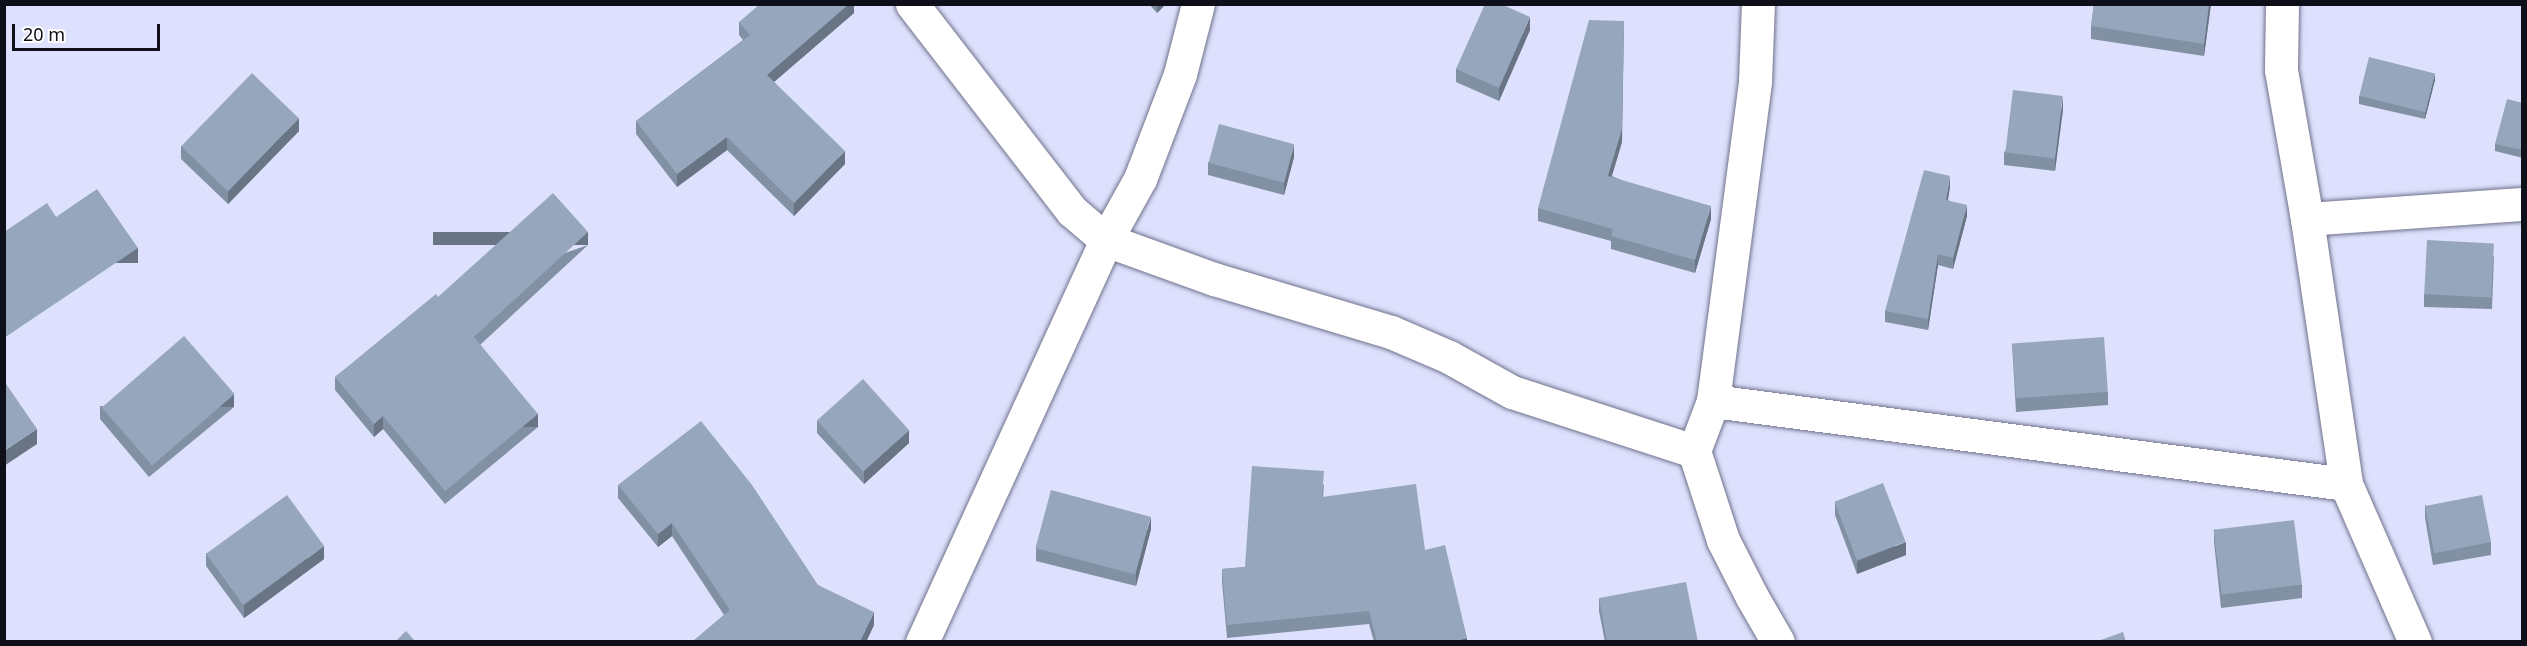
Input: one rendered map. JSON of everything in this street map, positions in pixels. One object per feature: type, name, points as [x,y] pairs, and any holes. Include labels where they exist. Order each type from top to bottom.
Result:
[{"type":"street","points":[[912,4],[1072,211],[1106,240],[1214,279],[1391,332],[1449,357],[1512,392],[1694,451]]},
{"type":"street","points":[[922,642],[1106,240],[1140,178],[1180,74],[1198,4]]},
{"type":"street","points":[[1758,4],[1755,81],[1713,401],[1694,451],[1723,540],[1778,642]]},
{"type":"street","points":[[2282,4],[2281,70],[2307,219],[2346,484],[2415,642]]},
{"type":"street","points":[[2307,219],[2523,204]]},
{"type":"street","points":[[1713,401],[2346,484]]},
{"type":"building","points":[[760,4],[849,4],[767,75],[845,151],[794,203],[727,137],[677,174],[636,121],[750,35],[739,22]]},
{"type":"building","points":[[1485,4],[1501,4],[1530,17],[1499,88],[1456,69]]},
{"type":"building","points":[[2094,4],[2209,4],[2204,44],[2091,26]]},
{"type":"building","points":[[1589,20],[1624,21],[1622,129],[1608,176],[1711,206],[1695,260],[1611,236],[1613,229],[1538,208]]},
{"type":"building","points":[[2369,57],[2435,73],[2425,112],[2359,96]]},
{"type":"building","points":[[252,73],[299,118],[228,192],[181,146]]},
{"type":"building","points":[[2013,90],[2063,96],[2055,159],[2005,153]]},
{"type":"building","points":[[2507,99],[2523,103],[2523,150],[2495,144]]},
{"type":"building","points":[[1219,124],[1294,144],[1284,183],[1209,163]]},
{"type":"building","points":[[1924,170],[1950,176],[1946,200],[1967,205],[1953,258],[1938,254],[1928,319],[1885,311]]},
{"type":"building","points":[[97,189],[138,248],[4,338],[4,232],[47,203],[56,217]]},
{"type":"building","points":[[553,193],[588,232],[474,337],[538,414],[445,491],[383,416],[374,424],[335,377],[436,294],[438,297]]},
{"type":"building","points":[[2427,240],[2494,244],[2491,297],[2424,294]]},
{"type":"building","points":[[184,336],[235,394],[152,466],[102,408]]},
{"type":"building","points":[[2104,337],[2108,392],[2016,398],[2012,343]]},
{"type":"building","points":[[863,379],[909,430],[863,472],[817,420]]},
{"type":"building","points":[[4,381],[37,429],[4,451]]},
{"type":"building","points":[[701,421],[752,485],[818,585],[874,612],[860,642],[692,642],[730,610],[672,523],[658,534],[618,485]]},
{"type":"building","points":[[1252,466],[1324,471],[1322,497],[1416,484],[1425,550],[1445,545],[1467,638],[1453,642],[1377,642],[1369,611],[1227,625],[1222,569],[1245,567]]},
{"type":"building","points":[[1883,483],[1906,542],[1857,560],[1834,502]]},
{"type":"building","points":[[1051,490],[1150,517],[1135,575],[1035,548]]},
{"type":"building","points":[[287,495],[324,546],[243,605],[206,554]]},
{"type":"building","points":[[2482,495],[2491,542],[2434,553],[2425,506]]},
{"type":"building","points":[[2294,520],[2302,585],[2222,594],[2214,530]]},
{"type":"building","points":[[1686,582],[1698,642],[1607,642],[1599,598]]},
{"type":"building","points":[[406,631],[416,642],[395,642]]},
{"type":"building","points":[[2123,632],[2126,642],[2095,642]]}]
